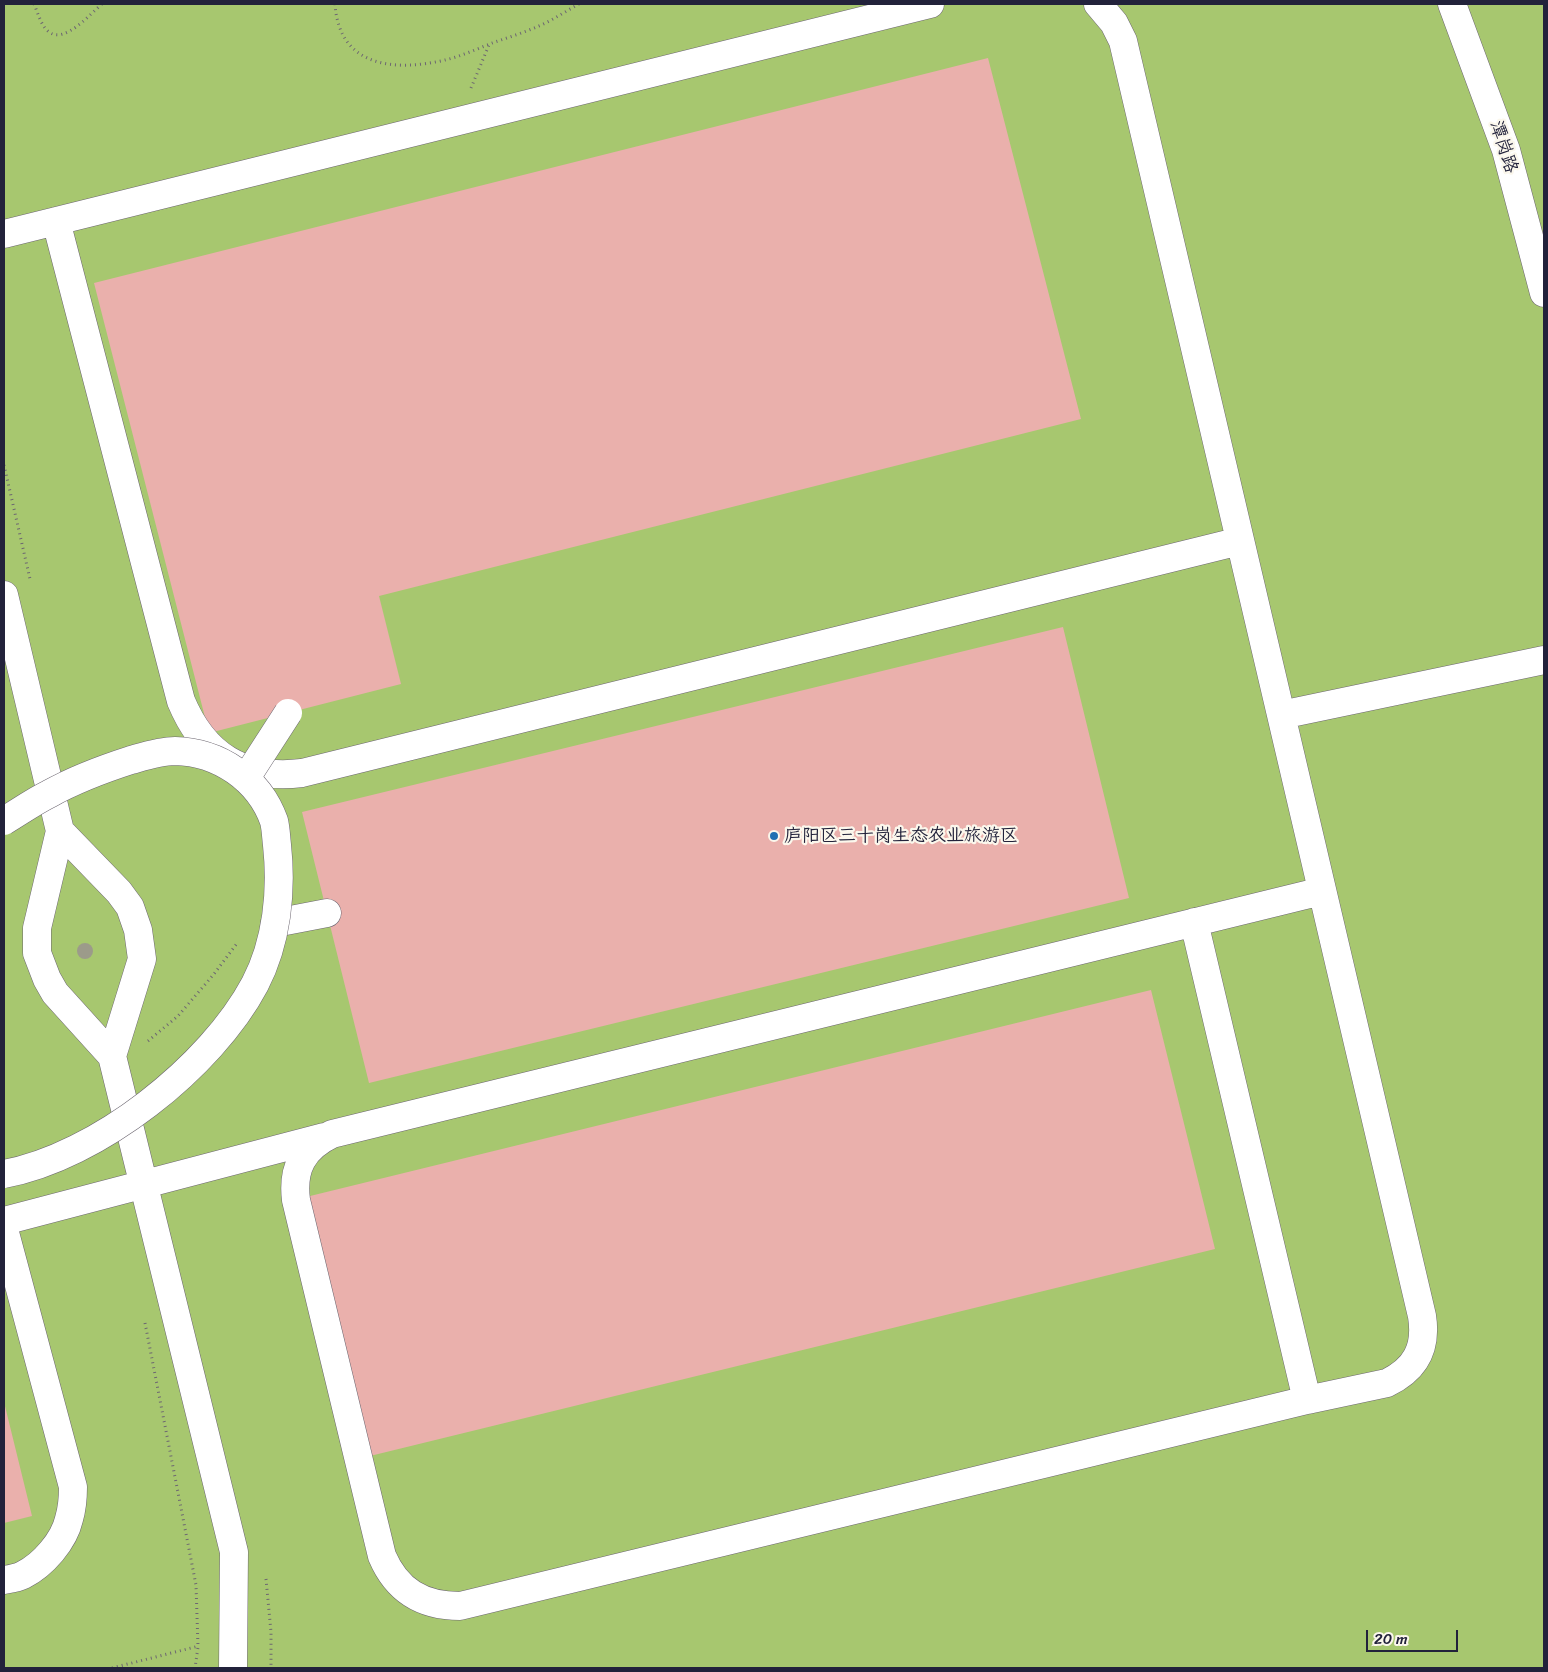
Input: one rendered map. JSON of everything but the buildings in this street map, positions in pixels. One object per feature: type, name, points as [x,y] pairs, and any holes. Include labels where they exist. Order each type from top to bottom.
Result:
[{"type":"street","points":[[4,234],[930,4]]},
{"type":"street","points":[[332,1134],[313,1145],[300,1164],[295,1187],[296,1200],[382,1556],[388,1570],[397,1582],[409,1592],[424,1601],[442,1606],[460,1606],[1307,1400],[1387,1383],[1399,1377],[1417,1357],[1422,1345],[1424,1330],[1123,41],[1114,23],[1098,4]]},
{"type":"street","name":"潭岗路","points":[[1452,4],[1506,150],[1544,293]]},
{"type":"street","points":[[56,221],[181,700],[189,721],[217,753],[236,765],[252,770],[286,775],[302,772],[1240,541]]},
{"type":"street","points":[[4,594],[60,831],[37,928],[37,953],[47,980],[55,993],[112,1056],[234,1552],[233,1668]]},
{"type":"street","points":[[1281,714],[1544,660]]},
{"type":"street","points":[[246,778],[288,713]]},
{"type":"street","points":[[4,821],[50,793],[100,771],[161,752],[192,753],[214,758],[246,778],[263,799],[274,823],[279,876],[275,923],[268,950],[256,982],[238,1013],[214,1042],[189,1069],[156,1098],[83,1146],[54,1160],[21,1171],[4,1174]]},
{"type":"street","points":[[60,831],[119,892],[130,907],[138,930],[142,959],[112,1056]]},
{"type":"street","points":[[4,1221],[332,1134],[1322,891]]},
{"type":"street","points":[[275,923],[327,913]]},
{"type":"street","points":[[1194,922],[1307,1400]]},
{"type":"street","points":[[4,1229],[73,1488],[69,1519],[64,1534],[52,1550],[38,1565],[22,1576],[4,1580]]},
{"type":"path","points":[[34,4],[48,32],[58,35],[66,34],[74,29],[102,4]]},
{"type":"path","points":[[335,4],[336,20],[348,45],[365,57],[384,64],[411,64],[445,60],[540,26],[579,4]]},
{"type":"path","points":[[457,122],[489,45]]},
{"type":"path","points":[[144,1044],[178,1016],[214,974],[243,935]]},
{"type":"path","points":[[112,1668],[234,1638]]},
{"type":"green space","name":"庐阳区三十岗生态农业旅游区","points":[[4,4],[1544,4],[1544,1668],[4,1668]]},
{"type":"place","name":"庐阳区三十岗生态农业旅游区","points":[[774,836]]}]
